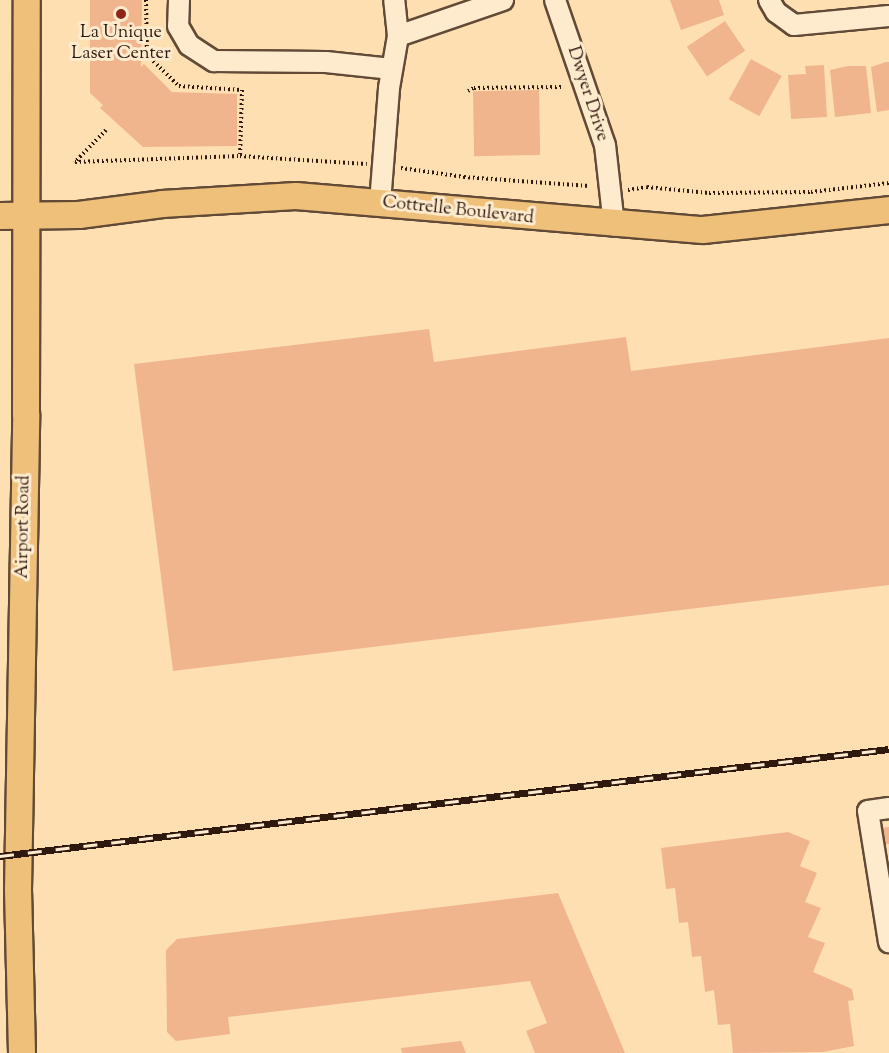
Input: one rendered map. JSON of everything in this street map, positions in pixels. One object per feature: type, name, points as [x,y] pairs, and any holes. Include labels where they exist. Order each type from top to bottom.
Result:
[{"type":"main road","name":"Airport Road","points":[[22,1053],[18,890],[29,6]]},
{"type":"main road","name":"Cottrelle Boulevard","points":[[0,216],[27,216],[296,196],[614,225],[703,230],[889,210]]},
{"type":"street","points":[[179,0],[178,26],[189,45],[214,61],[327,62],[392,69]]},
{"type":"street","points":[[380,203],[381,165],[398,36],[394,0]]},
{"type":"street","points":[[398,36],[504,0]]},
{"type":"street","name":"Dwyer Drive","points":[[555,0],[605,145],[614,225]]},
{"type":"street","points":[[769,0],[784,20],[794,25],[889,16]]},
{"type":"street","points":[[889,808],[868,811],[889,942]]},
{"type":"path","points":[[146,0],[147,55],[179,86],[243,90],[240,156]]},
{"type":"path","points":[[468,91],[474,88],[562,87]]},
{"type":"path","points":[[106,130],[75,162],[240,156],[381,165],[464,177],[584,185]]},
{"type":"path","points":[[633,190],[647,187],[709,192],[811,192],[889,183]]},
{"type":"building","points":[[90,0],[142,0],[141,67],[144,64],[172,92],[237,94],[237,146],[143,147],[100,108],[103,105],[90,93]]},
{"type":"building","points":[[670,0],[719,0],[724,15],[681,30]]},
{"type":"building","points":[[725,21],[745,51],[707,77],[687,47]]},
{"type":"building","points":[[751,59],[782,76],[759,116],[729,99]]},
{"type":"building","points":[[889,62],[889,110],[877,112],[871,67]]},
{"type":"building","points":[[824,65],[827,117],[791,119],[788,75],[806,74],[805,66]]},
{"type":"building","points":[[848,66],[866,66],[871,113],[835,117],[830,70]]},
{"type":"building","points":[[539,90],[540,155],[474,156],[473,91]]},
{"type":"building","points":[[429,329],[434,362],[626,337],[631,371],[889,338],[889,585],[173,671],[134,364]]},
{"type":"building","points":[[889,827],[889,844],[880,845],[878,828]]},
{"type":"building","points":[[788,832],[810,841],[800,866],[817,873],[805,902],[821,908],[808,937],[825,943],[813,972],[852,989],[854,1000],[848,1001],[854,1046],[823,1052],[733,1053],[730,1024],[718,1025],[714,990],[705,992],[701,956],[692,957],[688,922],[679,923],[675,888],[666,889],[661,848]]},
{"type":"building","points":[[558,893],[625,1053],[535,1053],[526,1031],[547,1023],[530,981],[228,1017],[230,1034],[176,1041],[167,1032],[166,950],[177,939]]},
{"type":"building","points":[[461,1041],[466,1053],[402,1053],[401,1048]]},
{"type":"railway","points":[[0,856],[889,749]]},
{"type":"place","name":"La Unique Laser Center","points":[[121,14]]}]
